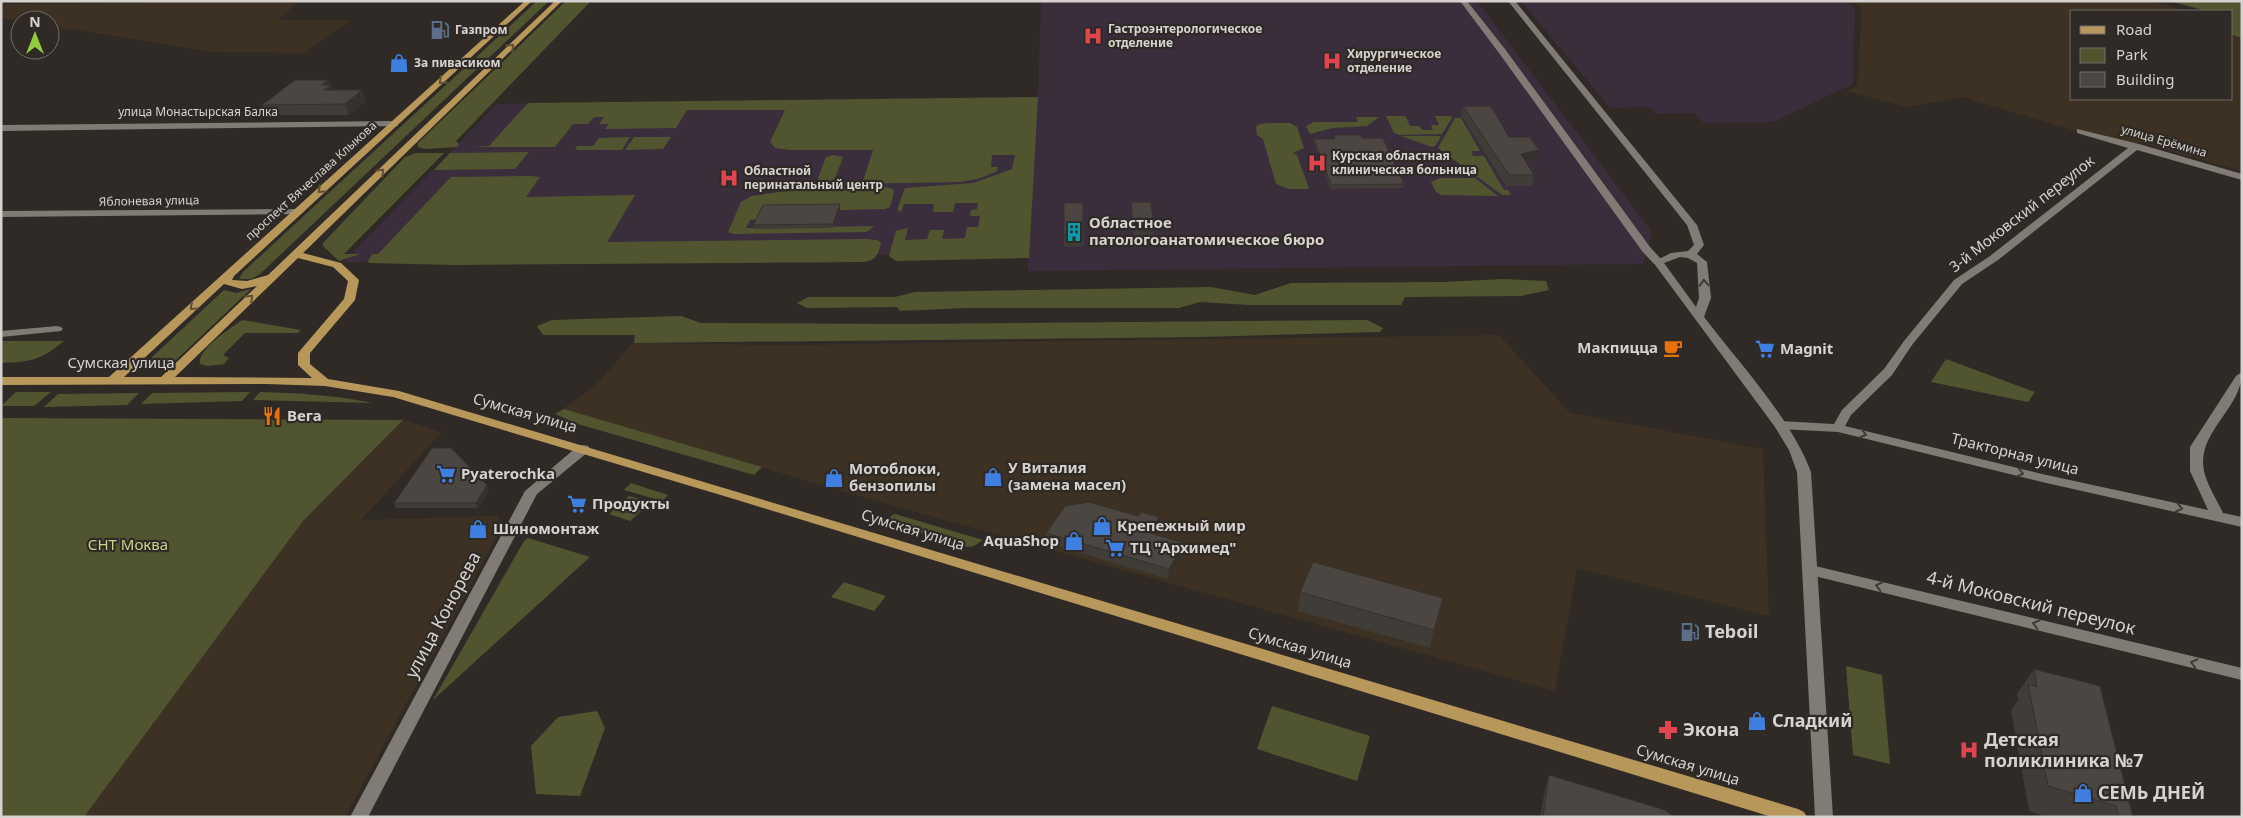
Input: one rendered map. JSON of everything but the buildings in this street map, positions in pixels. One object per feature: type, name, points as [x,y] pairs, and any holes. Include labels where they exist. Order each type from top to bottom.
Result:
[{"type":"main road","name":"проспект Вячеслава Клыкова","points":[[112,381],[530,1]]},
{"type":"main road","points":[[164,381],[559,1]]},
{"type":"main road","points":[[295,254],[337,265],[354,280],[349,300],[304,353],[304,365],[325,382]]},
{"type":"main road","points":[[229,274],[226,281],[237,285],[256,282],[276,272]]},
{"type":"main road","name":"Сумская улица","points":[[1,381],[325,382],[395,394],[583,449],[1798,817]]},
{"type":"street","points":[[1463,1],[1499,47],[1646,249],[1658,262],[1780,425],[1796,450],[1804,472],[1824,817]]},
{"type":"street","points":[[1511,1],[1684,213],[1699,245],[1690,255]]},
{"type":"street","name":"улица Монастырская Балка","points":[[1,128],[395,124]]},
{"type":"street","name":"улица Ерёмина","points":[[2080,131],[2242,177]]},
{"type":"street","name":"3-й Моковский переулок","points":[[1838,428],[1846,413],[1888,372],[1908,343],[1958,282],[1994,258],[2136,146]]},
{"type":"street","name":"Яблоневая улица","points":[[1,214],[298,212]]},
{"type":"street","points":[[1658,262],[1674,254],[1690,255],[1699,260],[1703,265],[1705,298],[1698,317]]},
{"type":"street","points":[[1,334],[57,329]]},
{"type":"street","points":[[2218,516],[2197,471],[2197,447],[2242,376]]},
{"type":"street","name":"Тракторная улица","points":[[1780,425],[1838,428],[2042,478],[2242,522]]},
{"type":"street","name":"улица Конорева","points":[[359,817],[532,491],[583,449]]},
{"type":"street","name":"4-й Моковский переулок","points":[[1811,570],[2242,674]]},
{"type":"shaded area","points":[[147,1],[299,1],[278,20],[351,20],[304,53],[214,52],[60,28],[60,10],[10,10],[10,19],[1,18],[1,4],[140,3]]},
{"type":"shaded area","name":"Курская областная клиническая больница","points":[[1041,1],[1477,1],[1652,232],[1643,264],[1028,271],[1028,253],[344,262],[497,104],[1038,97]]},
{"type":"shaded area","points":[[1521,1],[1845,1],[1855,9],[1853,84],[1773,122],[1704,123],[1694,113],[1657,114],[1649,107],[1610,108]]},
{"type":"shaded area","points":[[1852,1],[2152,1],[2183,10],[2070,10],[2070,100],[2233,100],[2233,35],[2242,38],[2242,171],[2139,142],[2129,147],[1962,97],[1906,107],[1847,91],[1857,86],[1862,8]]},
{"type":"shaded area","points":[[1499,335],[1570,413],[1763,449],[1769,616],[1577,568],[1555,691],[852,494],[563,409],[595,386],[633,343],[791,345]]},
{"type":"shaded area","points":[[403,420],[442,432],[361,520],[498,516],[502,527],[345,817],[84,817],[303,521]]},
{"type":"green space","points":[[537,1],[549,1],[260,274],[251,279],[239,279],[243,272]]},
{"type":"green space","points":[[566,1],[591,1],[456,141],[459,144],[457,147],[425,149],[418,147],[418,143]]},
{"type":"green space","points":[[2170,1],[2242,1],[2242,38],[2233,35],[2233,10],[2202,10]]},
{"type":"green space","points":[[1038,97],[1029,258],[896,261],[889,256],[896,231],[908,228],[905,240],[927,239],[930,230],[944,230],[942,239],[965,238],[967,227],[978,227],[980,216],[970,216],[971,210],[977,209],[978,203],[955,203],[953,212],[933,212],[934,204],[904,204],[901,212],[897,210],[905,188],[973,183],[1012,169],[1015,155],[992,155],[991,167],[998,167],[997,171],[981,178],[961,182],[846,184],[845,181],[863,181],[873,150],[790,150],[775,148],[770,142],[785,110],[687,110],[676,128],[605,129],[609,124],[599,124],[604,117],[594,117],[588,124],[573,124],[555,147],[471,147],[489,146],[528,103]]},
{"type":"green space","points":[[1386,116],[1405,116],[1410,126],[1420,126],[1422,130],[1433,130],[1431,125],[1439,125],[1435,116],[1451,116],[1452,118],[1442,134],[1399,135],[1394,133]]},
{"type":"green space","points":[[1356,117],[1379,117],[1367,126],[1333,128],[1310,134],[1306,126],[1314,122],[1358,122]]},
{"type":"green space","points":[[1455,118],[1461,118],[1480,151],[1471,151],[1473,156],[1484,156],[1504,190],[1508,190],[1511,195],[1502,195],[1438,148]]},
{"type":"green space","points":[[1290,123],[1297,127],[1304,148],[1293,153],[1297,155],[1309,189],[1289,189],[1276,184],[1263,139],[1257,135],[1257,125]]},
{"type":"green space","points":[[1401,136],[1441,137],[1435,146],[1432,147]]},
{"type":"green space","points":[[630,137],[622,150],[578,150],[575,148],[577,146],[593,146],[599,138]]},
{"type":"green space","points":[[634,137],[671,137],[663,149],[625,150]]},
{"type":"green space","points":[[529,152],[515,169],[434,170],[450,153]]},
{"type":"green space","points":[[416,153],[444,153],[344,254],[360,254],[339,261],[323,246],[323,243],[405,157]]},
{"type":"green space","points":[[833,155],[843,157],[834,181],[825,184],[817,181],[826,157]]},
{"type":"green space","points":[[451,177],[540,177],[526,197],[635,195],[607,242],[866,239],[877,240],[881,243],[876,256],[864,262],[455,265],[369,263],[368,261],[372,254],[378,254]]},
{"type":"green space","points":[[1440,178],[1475,178],[1498,196],[1442,195],[1436,192],[1431,182]]},
{"type":"green space","points":[[886,187],[893,189],[894,192],[890,207],[885,209],[840,210],[840,208],[750,220],[746,228],[874,226],[867,232],[734,234],[728,232],[741,202],[752,196],[808,188]]},
{"type":"green space","points":[[1503,279],[1546,281],[1549,290],[1521,296],[1405,297],[1401,305],[1249,305],[1200,302],[1179,308],[965,308],[900,311],[897,307],[807,308],[797,303],[808,297],[895,297],[915,292],[1211,287],[1255,295],[1291,283],[1445,282]]},
{"type":"green space","points":[[251,289],[175,361],[156,368],[146,367],[150,359],[224,290],[236,293]]},
{"type":"green space","points":[[681,316],[701,323],[905,324],[1367,320],[1383,328],[1380,332],[1200,337],[634,343],[635,335],[543,335],[537,326],[552,320]]},
{"type":"green space","points":[[242,320],[301,330],[298,333],[245,333],[223,355],[229,358],[224,364],[207,366],[200,364],[200,358],[209,346],[223,333]]},
{"type":"green space","points":[[1,341],[64,341],[35,359],[1,363]]},
{"type":"green space","points":[[1946,359],[2035,392],[2028,402],[1931,382]]},
{"type":"green space","points":[[16,392],[51,392],[34,406],[1,406]]},
{"type":"green space","points":[[250,392],[242,401],[141,404],[152,393]]},
{"type":"green space","points":[[260,392],[316,395],[372,403],[253,400]]},
{"type":"green space","points":[[139,393],[127,405],[44,407],[58,394]]},
{"type":"green space","points":[[564,409],[762,467],[754,475],[578,424],[555,414]]},
{"type":"green space","name":"СНТ Моква","points":[[1,418],[403,420],[303,521],[84,817],[1,817]]},
{"type":"green space","points":[[631,483],[668,495],[662,501],[624,490]]},
{"type":"green space","points":[[629,496],[651,502],[630,521],[609,514]]},
{"type":"green space","points":[[895,514],[983,540],[974,546],[967,547],[894,525],[889,521],[891,516]]},
{"type":"green space","points":[[528,538],[590,557],[433,700],[524,541]]},
{"type":"green space","points":[[844,582],[886,596],[874,611],[831,597]]},
{"type":"green space","points":[[1846,666],[1882,675],[1890,764],[1853,755]]},
{"type":"green space","points":[[1272,706],[1370,736],[1357,781],[1257,749]]},
{"type":"green space","points":[[597,711],[605,728],[580,796],[536,794],[531,746],[558,717]]},
{"type":"place","name":"Газпром","points":[[440,30]]},
{"type":"place","name":"Гастроэнтерологическое отделение","points":[[1093,36]]},
{"type":"place","name":"Хирургическое отделение","points":[[1332,61]]},
{"type":"place","name":"За пивасиком","points":[[399,63]]},
{"type":"place","name":"Курская областная клиническая больница","points":[[1317,163]]},
{"type":"place","name":"Областной перинатальный центр","points":[[729,178]]},
{"type":"place","name":"Областное патологоанатомическое бюро","points":[[1074,232]]},
{"type":"place","name":"Макпицца","points":[[1673,348]]},
{"type":"place","name":"Magnit","points":[[1765,349]]},
{"type":"place","name":"Вега","points":[[272,416]]},
{"type":"place","name":"Pyaterochka","points":[[446,474]]},
{"type":"place","name":"У Виталия (замена масел)","points":[[993,477]]},
{"type":"place","name":"Мотоблоки, бензопилы","points":[[834,478]]},
{"type":"place","name":"Продукты","points":[[577,504]]},
{"type":"place","name":"Крепежный мир","points":[[1102,526]]},
{"type":"place","name":"Шиномонтаж","points":[[478,529]]},
{"type":"place","name":"AquaShop","points":[[1074,541]]},
{"type":"place","name":"ТЦ \"Архимед\"","points":[[1115,548]]},
{"type":"place","name":"Teboil","points":[[1690,632]]},
{"type":"place","name":"Сладкий","points":[[1757,721]]},
{"type":"place","name":"Экона","points":[[1668,730]]},
{"type":"place","name":"Детская поликлиника №7","points":[[1969,750]]},
{"type":"place","name":"СЕМЬ ДНЕЙ","points":[[2083,793]]}]
